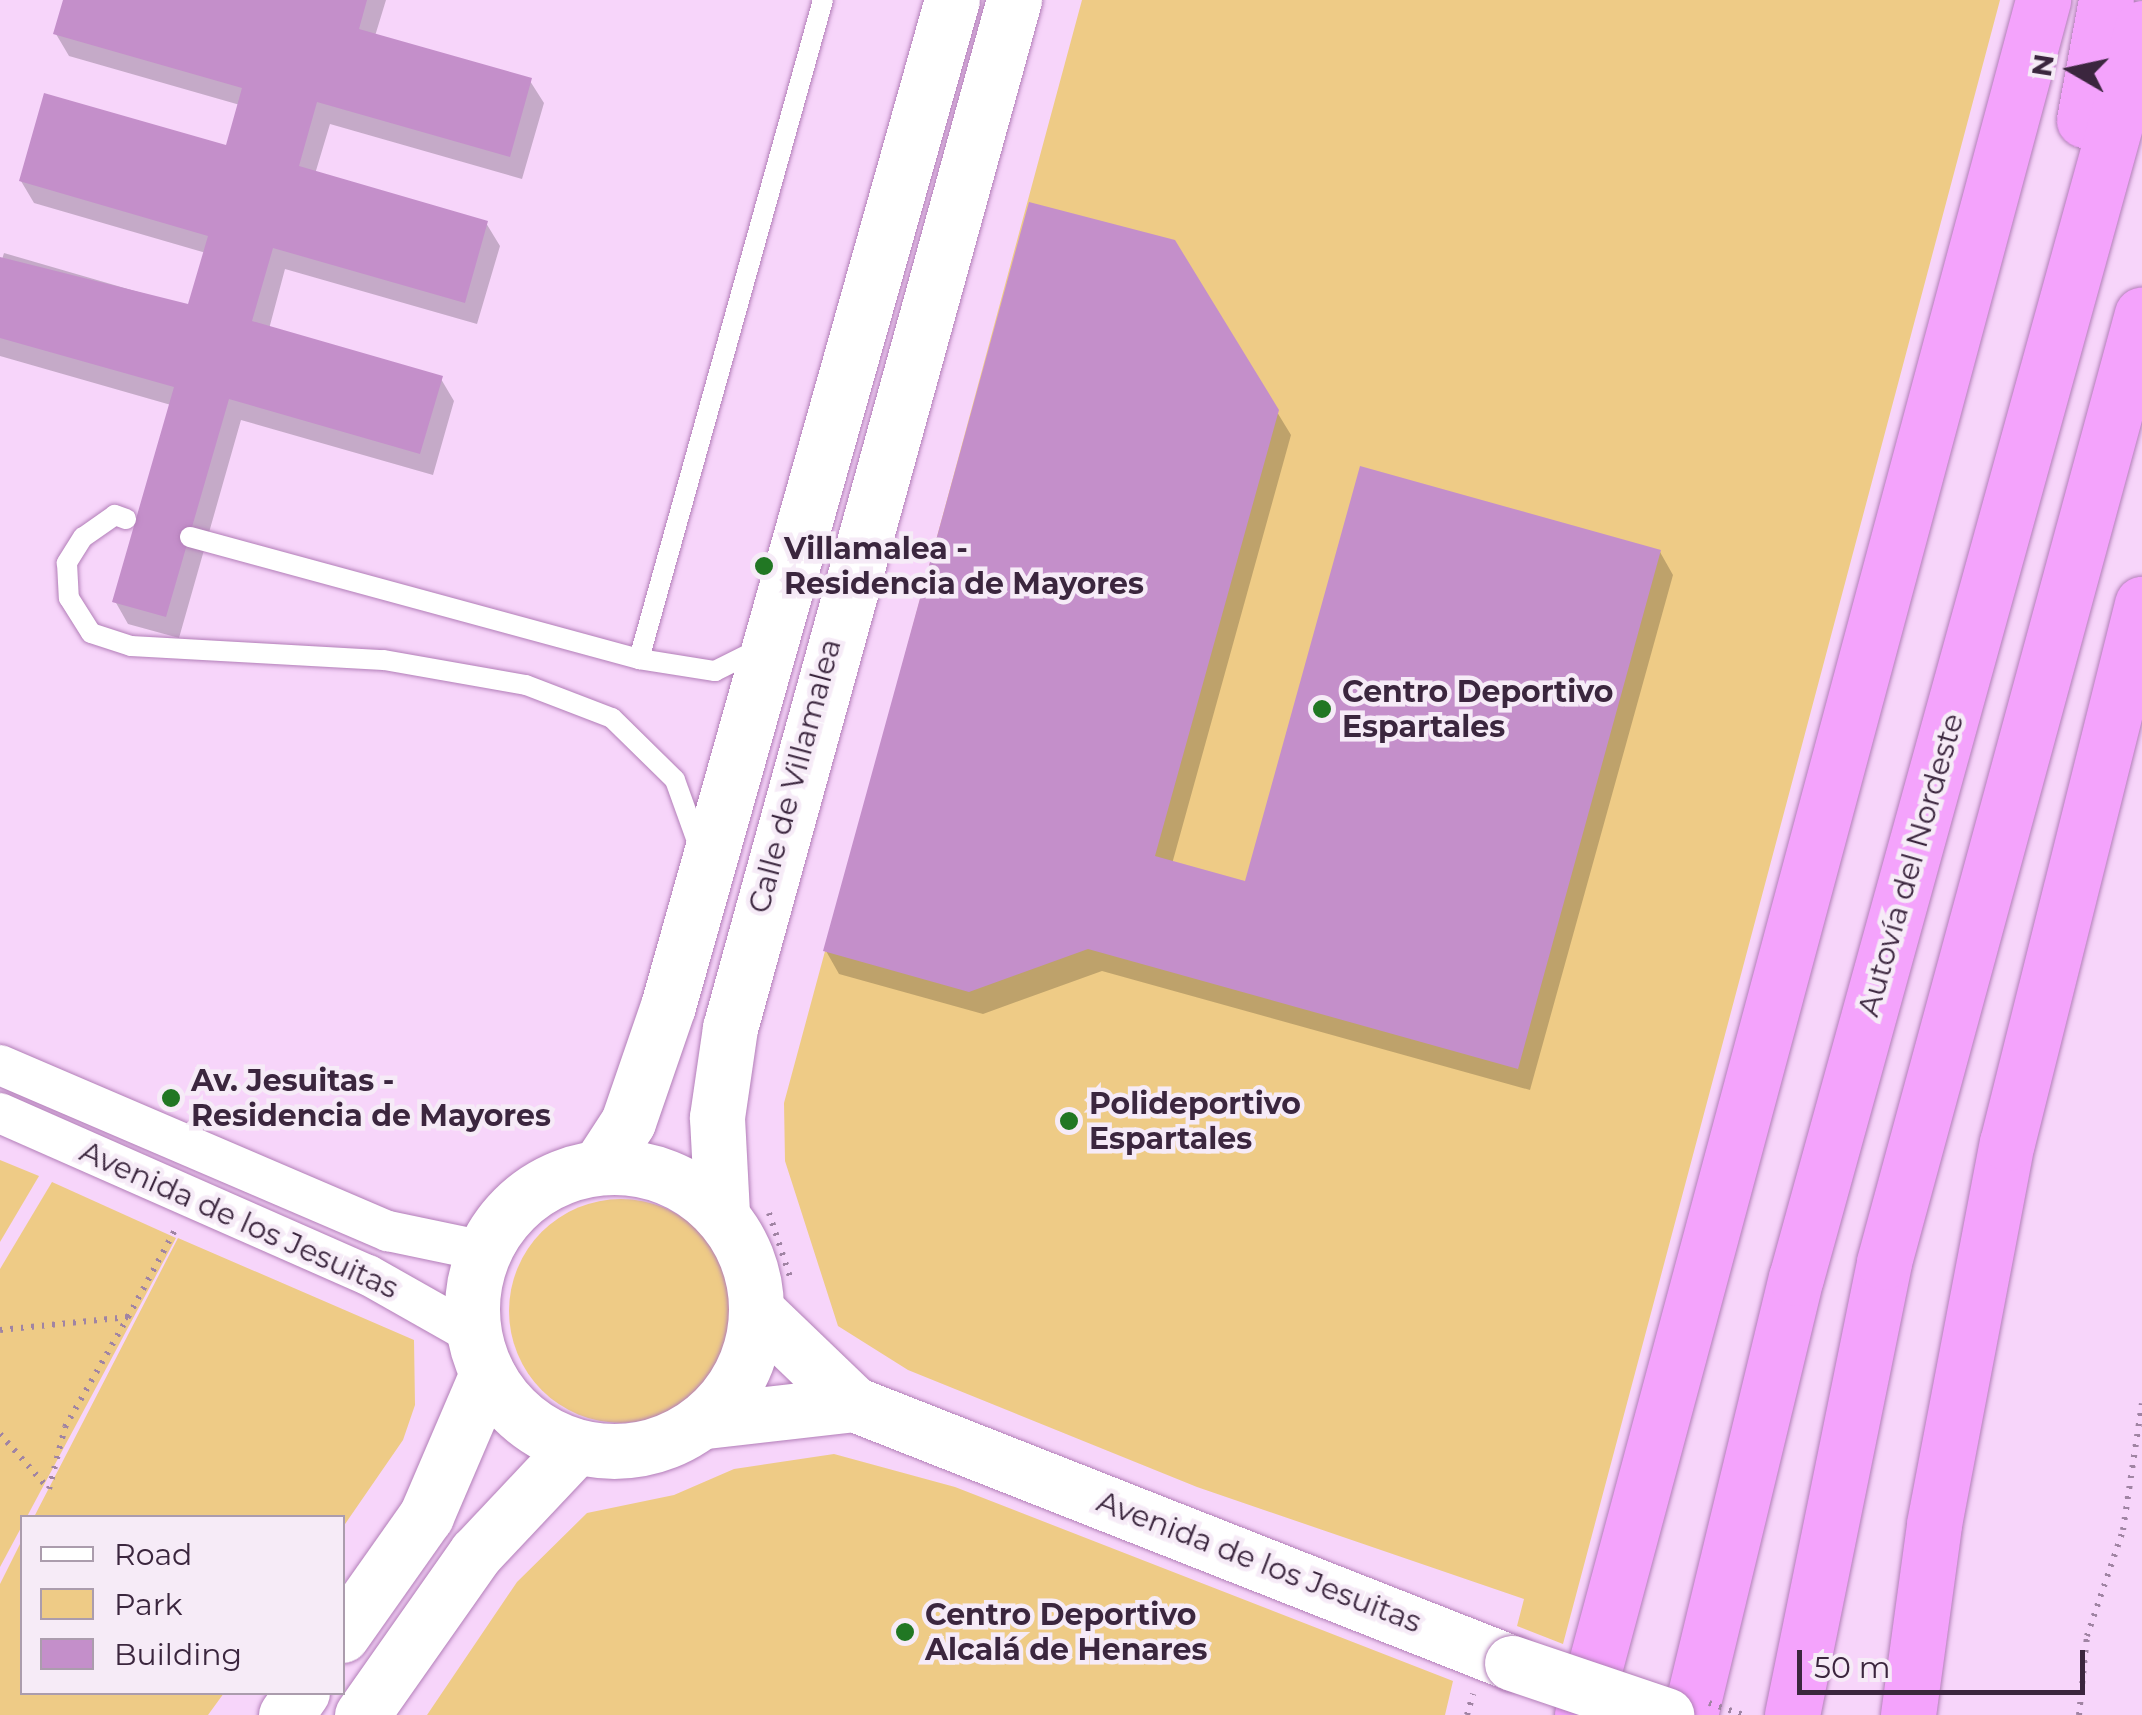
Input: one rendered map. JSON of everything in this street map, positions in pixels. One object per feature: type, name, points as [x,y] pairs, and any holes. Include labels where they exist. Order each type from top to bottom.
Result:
[{"type":"highway","points":[[1582,1715],[2043,0]]},
{"type":"highway","points":[[2025,453],[2106,0]]},
{"type":"highway","points":[[2025,453],[2142,28]]},
{"type":"highway","points":[[1792,1715],[1884,1262],[2142,314]]},
{"type":"highway","name":"Autovía del Nordeste","points":[[1690,1715],[1796,1278],[2025,453]]},
{"type":"highway","points":[[1908,1715],[1938,1505],[2044,986],[2142,604]]},
{"type":"highway","points":[[2044,986],[2142,706]]},
{"type":"street","name":"Calle de Villamalea","points":[[600,1165],[628,1122],[704,878],[952,0]]},
{"type":"street","name":"Calle de Villamalea","points":[[743,1207],[717,1117],[739,990],[1014,0]]},
{"type":"street","name":"Avenida de los Jesuitas","points":[[0,1064],[388,1231],[484,1252]]},
{"type":"street","name":"Avenida de los Jesuitas","points":[[0,1113],[368,1275],[480,1355]]},
{"type":"street","points":[[345,1631],[426,1516],[480,1355],[484,1252],[526,1195],[600,1165],[652,1170],[743,1207],[748,1254],[777,1303],[744,1372],[705,1421],[667,1442],[620,1452],[576,1447],[536,1429],[480,1355]]},
{"type":"street","name":"Avenida de los Jesuitas","points":[[777,1303],[854,1404]]},
{"type":"street","name":"Avenida de los Jesuitas","points":[[705,1421],[854,1404],[1512,1663],[1666,1715]]},
{"type":"street","points":[[362,1715],[476,1553],[576,1447]]},
{"type":"lane","points":[[639,659],[823,0]]},
{"type":"lane","points":[[126,518],[115,515],[83,538],[67,563],[70,598],[91,633],[131,646],[384,660],[526,685],[612,718],[676,780],[704,878]]},
{"type":"lane","points":[[190,536],[639,659],[715,671],[772,642]]},
{"type":"path","points":[[743,1207],[777,1303]]},
{"type":"path","points":[[0,1434],[49,1489],[65,1427],[178,1225]]},
{"type":"path","points":[[0,1330],[128,1317]]},
{"type":"path","points":[[2078,1715],[2087,1636],[2123,1530],[2140,1439],[2142,1403]]},
{"type":"green space","name":"Centro Deportivo Espartales","points":[[1082,0],[2000,0],[1563,1644],[1517,1626],[1524,1599],[1197,1487],[908,1370],[838,1326],[785,1161],[784,1103]]},
{"type":"green space","points":[[0,1160],[39,1176],[0,1242]]},
{"type":"green space","points":[[52,1182],[176,1238],[28,1515],[20,1515],[20,1530],[0,1567],[0,1269]]},
{"type":"green space","points":[[621,1199],[664,1208],[700,1232],[724,1268],[733,1311],[724,1354],[700,1390],[664,1414],[621,1423],[578,1414],[542,1390],[518,1354],[509,1311],[518,1268],[542,1232],[578,1208]]},
{"type":"green space","points":[[178,1238],[414,1340],[415,1405],[403,1440],[345,1524],[345,1515],[35,1515]]},
{"type":"green space","name":"Centro Deportivo Alcalá de Henares","points":[[834,1454],[955,1487],[1453,1681],[1445,1715],[427,1715],[517,1582],[587,1513],[674,1495],[734,1469]]},
{"type":"green space","points":[[20,1544],[20,1695],[223,1695],[208,1715],[0,1715],[0,1584]]},
{"type":"building","points":[[63,0],[367,0],[359,29],[532,78],[510,157],[317,102],[299,166],[488,221],[465,303],[273,248],[252,321],[443,376],[420,454],[229,399],[166,617],[112,602],[174,387],[0,338],[0,257],[188,304],[208,236],[19,181],[44,93],[226,145],[242,88],[53,34]]},
{"type":"building","points":[[1029,202],[1175,240],[1279,410],[1155,856],[1245,881],[1360,466],[1661,550],[1518,1069],[1088,949],[969,992],[823,951]]},
{"type":"place","name":"Villamalea - Residencia de Mayores","points":[[764,566]]},
{"type":"place","name":"Centro Deportivo Espartales","points":[[1322,709]]},
{"type":"place","name":"Av. Jesuitas - Residencia de Mayores","points":[[171,1098]]},
{"type":"place","name":"Polideportivo Espartales","points":[[1069,1121]]},
{"type":"place","name":"Centro Deportivo Alcalá de Henares","points":[[905,1632]]}]
